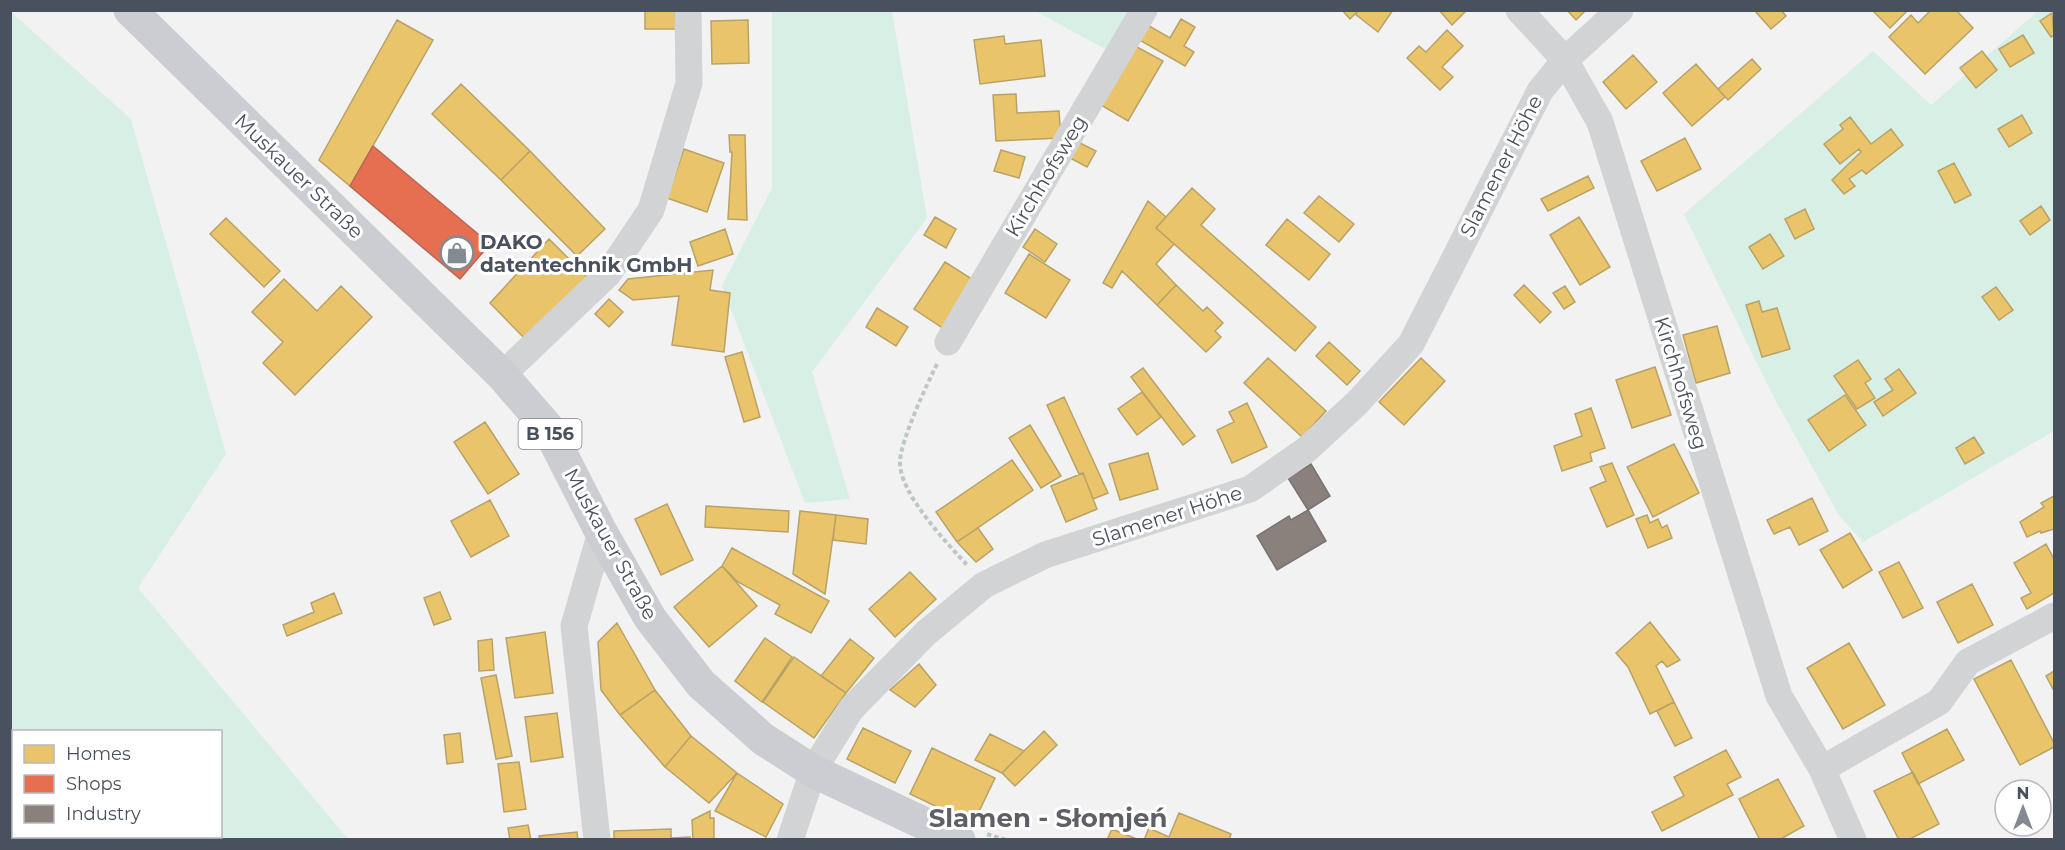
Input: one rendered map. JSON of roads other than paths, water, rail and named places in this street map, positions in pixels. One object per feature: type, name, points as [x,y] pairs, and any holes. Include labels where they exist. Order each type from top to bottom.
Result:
[{"type":"main road","name":"Muskauer Straße","points":[[130,10],[502,375],[548,429],[601,532],[651,618],[701,684],[763,739],[813,771],[959,840]]},
{"type":"street","points":[[502,375],[608,274],[651,210],[688,83],[688,10]]},
{"type":"street","name":"Kirchhofsweg","points":[[948,342],[1144,10]]},
{"type":"street","name":"Kirchhofsweg","points":[[1519,10],[1565,60],[1600,122],[1779,696],[1822,769],[1853,840]]},
{"type":"street","name":"Slamener Höhe","points":[[790,840],[813,771],[851,709],[926,633],[984,585],[1045,555],[1250,489],[1306,450],[1357,402],[1411,344],[1539,91],[1565,60],[1620,10]]},
{"type":"street","points":[[597,840],[574,626],[601,532]]},
{"type":"street","points":[[1822,769],[1939,702],[1968,662],[2055,616]]},
{"type":"place","name":"DAKO datentechnik GmbH","points":[[457,253]]},
{"type":"district","name":"Slamen - Słomjeń","points":[[1048,818]]}]
